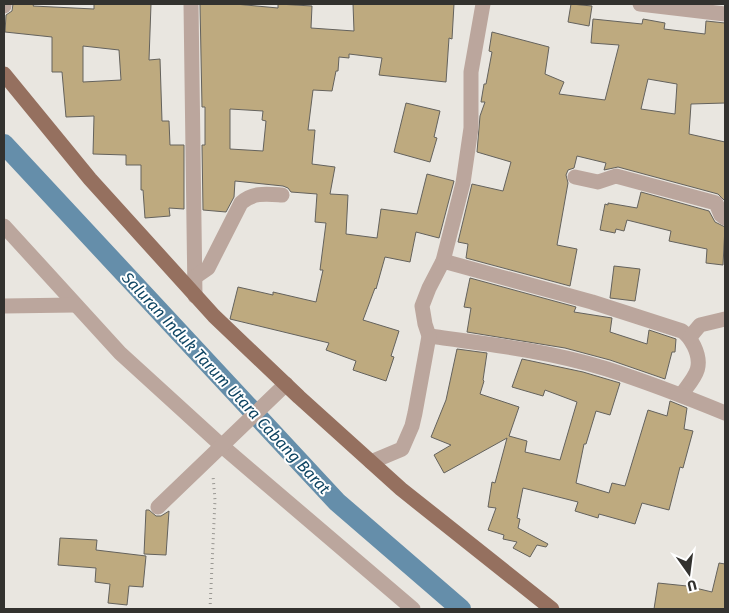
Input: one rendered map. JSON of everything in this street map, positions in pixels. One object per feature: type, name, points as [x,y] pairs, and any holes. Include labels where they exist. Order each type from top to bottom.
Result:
[{"type":"main road","points":[[4,74],[90,179],[195,296],[286,384],[371,462],[552,609]]},
{"type":"street","points":[[191,4],[195,296]]},
{"type":"street","points":[[371,462],[402,449],[415,413],[430,336],[425,324],[422,306],[429,288],[444,261],[463,183],[471,128],[471,72],[484,4]]},
{"type":"street","points":[[640,4],[725,14]]},
{"type":"street","points":[[575,177],[598,182],[616,176],[699,198],[716,203],[721,215],[725,218]]},
{"type":"street","points":[[195,277],[208,268],[241,203],[247,197],[259,194],[282,195]]},
{"type":"street","points":[[4,226],[74,305],[120,353],[221,446],[413,609]]},
{"type":"street","points":[[444,261],[592,302],[682,331],[690,337],[700,363],[698,372],[681,395]]},
{"type":"street","points":[[4,306],[74,305]]},
{"type":"street","points":[[690,337],[700,325],[725,320]]},
{"type":"street","points":[[430,336],[509,346],[586,363],[681,395],[725,413]]},
{"type":"street","points":[[158,507],[286,384]]},
{"type":"path","points":[[210,609],[215,500],[221,446]]},
{"type":"building","points":[[13,4],[94,9],[94,4],[151,4],[149,60],[160,59],[162,121],[169,121],[170,145],[184,145],[184,209],[169,208],[170,216],[145,218],[143,190],[141,190],[141,165],[126,165],[126,155],[93,154],[94,116],[66,117],[62,72],[52,72],[52,37],[5,32],[6,15],[12,11]],"holes":[[[83,46],[119,50],[121,80],[83,82]]]},
{"type":"building","points":[[200,4],[235,4],[278,8],[278,4],[312,6],[311,28],[354,31],[353,4],[454,4],[452,39],[449,38],[446,82],[379,75],[382,58],[349,54],[349,58],[339,57],[338,71],[336,71],[332,91],[313,90],[308,130],[315,130],[312,164],[335,167],[330,194],[348,195],[346,234],[377,238],[381,209],[417,214],[427,174],[454,181],[439,238],[416,232],[410,262],[385,257],[376,289],[363,320],[399,331],[391,356],[394,357],[386,381],[353,370],[356,361],[326,350],[329,343],[230,319],[238,287],[273,295],[273,292],[316,302],[323,270],[320,270],[326,223],[315,222],[317,194],[291,192],[283,186],[235,181],[234,197],[226,212],[203,210],[202,145],[205,145],[205,107],[202,107]],"holes":[[[230,109],[263,111],[262,120],[266,121],[263,151],[230,149]]]},
{"type":"building","points":[[571,4],[592,6],[589,26],[568,22]]},
{"type":"building","points":[[593,19],[642,24],[643,19],[665,23],[664,29],[705,34],[706,21],[725,23],[725,103],[691,104],[689,134],[725,142],[725,201],[718,194],[618,167],[604,170],[606,163],[577,156],[574,168],[568,170],[566,175],[568,183],[557,245],[577,249],[570,286],[466,258],[468,244],[458,242],[472,184],[503,191],[511,162],[477,152],[480,116],[485,102],[481,102],[492,52],[489,51],[492,32],[549,47],[545,74],[564,82],[559,94],[605,100],[619,45],[591,43]],"holes":[[[648,79],[677,84],[675,114],[641,109]]]},
{"type":"building","points":[[406,103],[440,111],[434,137],[437,138],[430,162],[394,152]]},
{"type":"building","points":[[641,192],[709,211],[715,222],[725,227],[723,265],[706,263],[707,249],[669,241],[671,231],[627,220],[624,231],[616,229],[615,233],[600,230],[605,204],[637,208]]},
{"type":"building","points":[[614,266],[640,269],[635,301],[610,298]]},
{"type":"building","points":[[470,278],[576,307],[574,312],[612,318],[610,332],[647,344],[649,330],[676,339],[675,352],[672,352],[665,379],[610,360],[565,348],[467,332],[471,308],[464,307]]},
{"type":"building","points":[[457,349],[487,353],[484,381],[480,394],[519,407],[509,436],[527,441],[525,452],[560,460],[577,402],[545,390],[543,396],[512,387],[522,359],[583,372],[620,383],[610,415],[596,411],[586,444],[584,444],[576,483],[609,493],[612,483],[625,486],[648,410],[667,416],[670,401],[687,408],[684,429],[693,431],[683,468],[680,467],[669,510],[642,503],[635,524],[599,514],[598,518],[575,511],[578,502],[523,488],[517,518],[520,519],[518,528],[548,544],[546,547],[537,545],[530,557],[513,548],[517,542],[503,539],[504,535],[488,530],[496,508],[488,507],[492,482],[495,483],[507,438],[444,473],[434,455],[451,445],[431,437],[446,400]]},
{"type":"building","points":[[146,510],[149,510],[156,516],[161,516],[169,511],[166,555],[144,554]]},
{"type":"building","points":[[60,538],[97,540],[96,550],[146,556],[143,587],[129,586],[127,605],[108,603],[110,584],[95,582],[96,568],[58,565]]},
{"type":"building","points":[[719,563],[725,564],[725,609],[654,609],[658,583],[687,586],[712,592]]},
{"type":"waterway","name":"Saluran Induk Tarum Utara Cabang Barat","points":[[4,144],[337,502],[461,609]]}]
